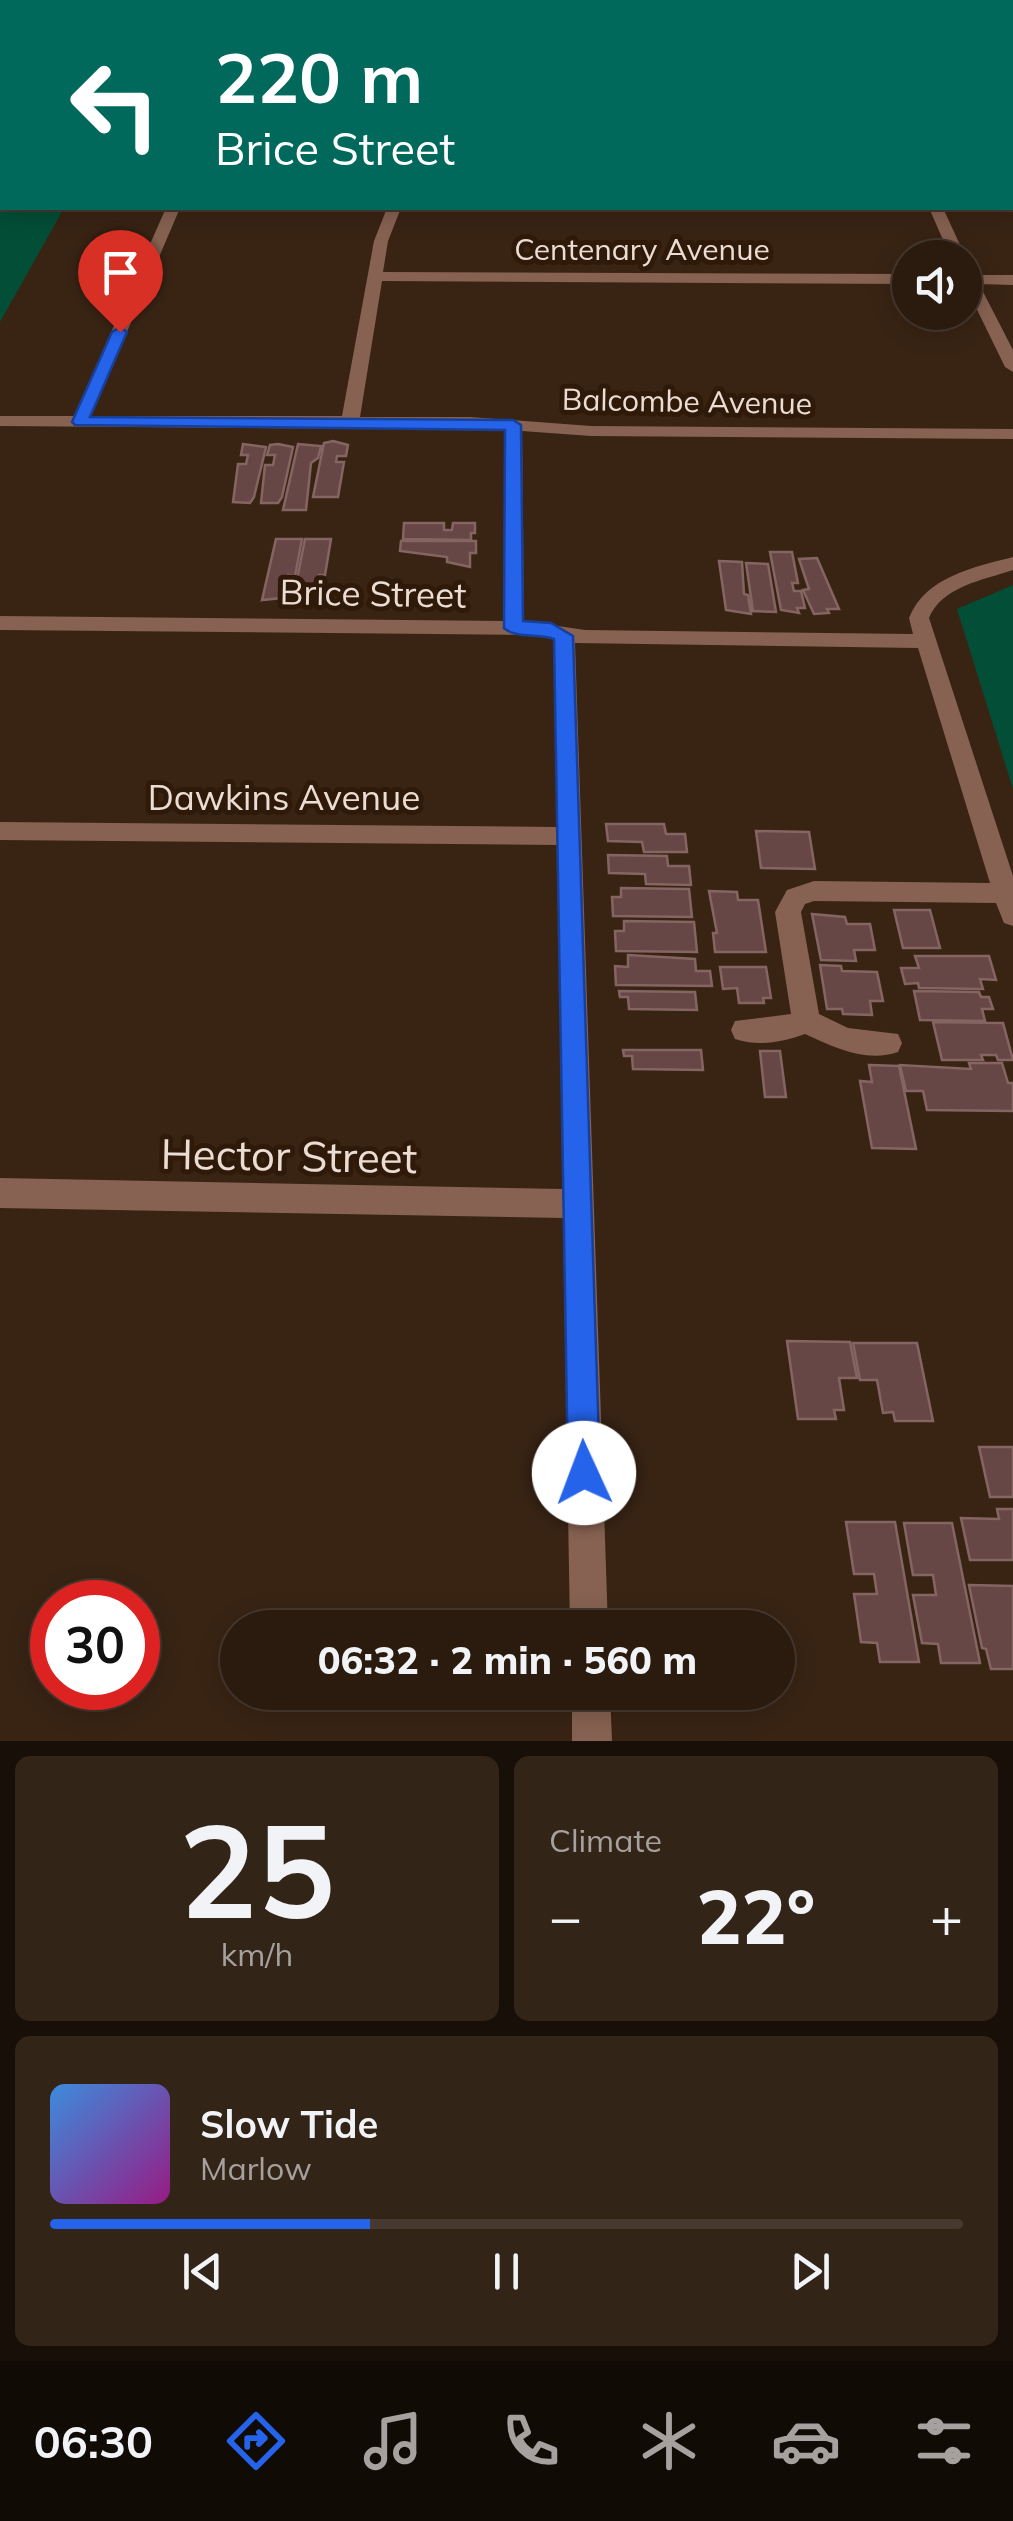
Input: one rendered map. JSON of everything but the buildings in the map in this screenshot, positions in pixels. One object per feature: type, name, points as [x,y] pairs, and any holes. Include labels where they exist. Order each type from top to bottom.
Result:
[{"type":"street","points":[[80,422],[171,210]]},
{"type":"street","points":[[350,422],[380,240],[393,210]]},
{"type":"street","points":[[937,210],[951,240]]},
{"type":"street","name":"Centenary Avenue","points":[[374,276],[892,279]]},
{"type":"street","points":[[982,277],[1013,280]]},
{"type":"street","points":[[982,307],[1013,367]]},
{"type":"street","name":"Balcombe Avenue","points":[[0,421],[350,422],[513,425],[591,431],[1013,434]]},
{"type":"street","points":[[513,425],[514,628]]},
{"type":"street","points":[[806,1021],[788,912],[796,897],[814,891],[1009,904],[919,618],[922,606],[933,593],[1013,563]]},
{"type":"street","name":"Brice Street","points":[[0,623],[544,628],[564,636],[925,640]]},
{"type":"street","points":[[564,636],[588,1610]]},
{"type":"street","name":"Dawkins Avenue","points":[[0,831],[567,836]]},
{"type":"street","points":[[745,1030],[782,1030],[806,1021],[845,1040],[888,1043]]},
{"type":"street","name":"Hector Street","points":[[0,1193],[576,1204]]},
{"type":"street","points":[[591,1710],[592,1741]]},
{"type":"green space","points":[[0,210],[63,210],[0,322]]},
{"type":"green space","points":[[1013,585],[1013,789],[957,609]]},
{"type":"route","points":[[120,332],[80,422],[513,425],[514,628],[544,628],[564,636],[584,1473]]}]
